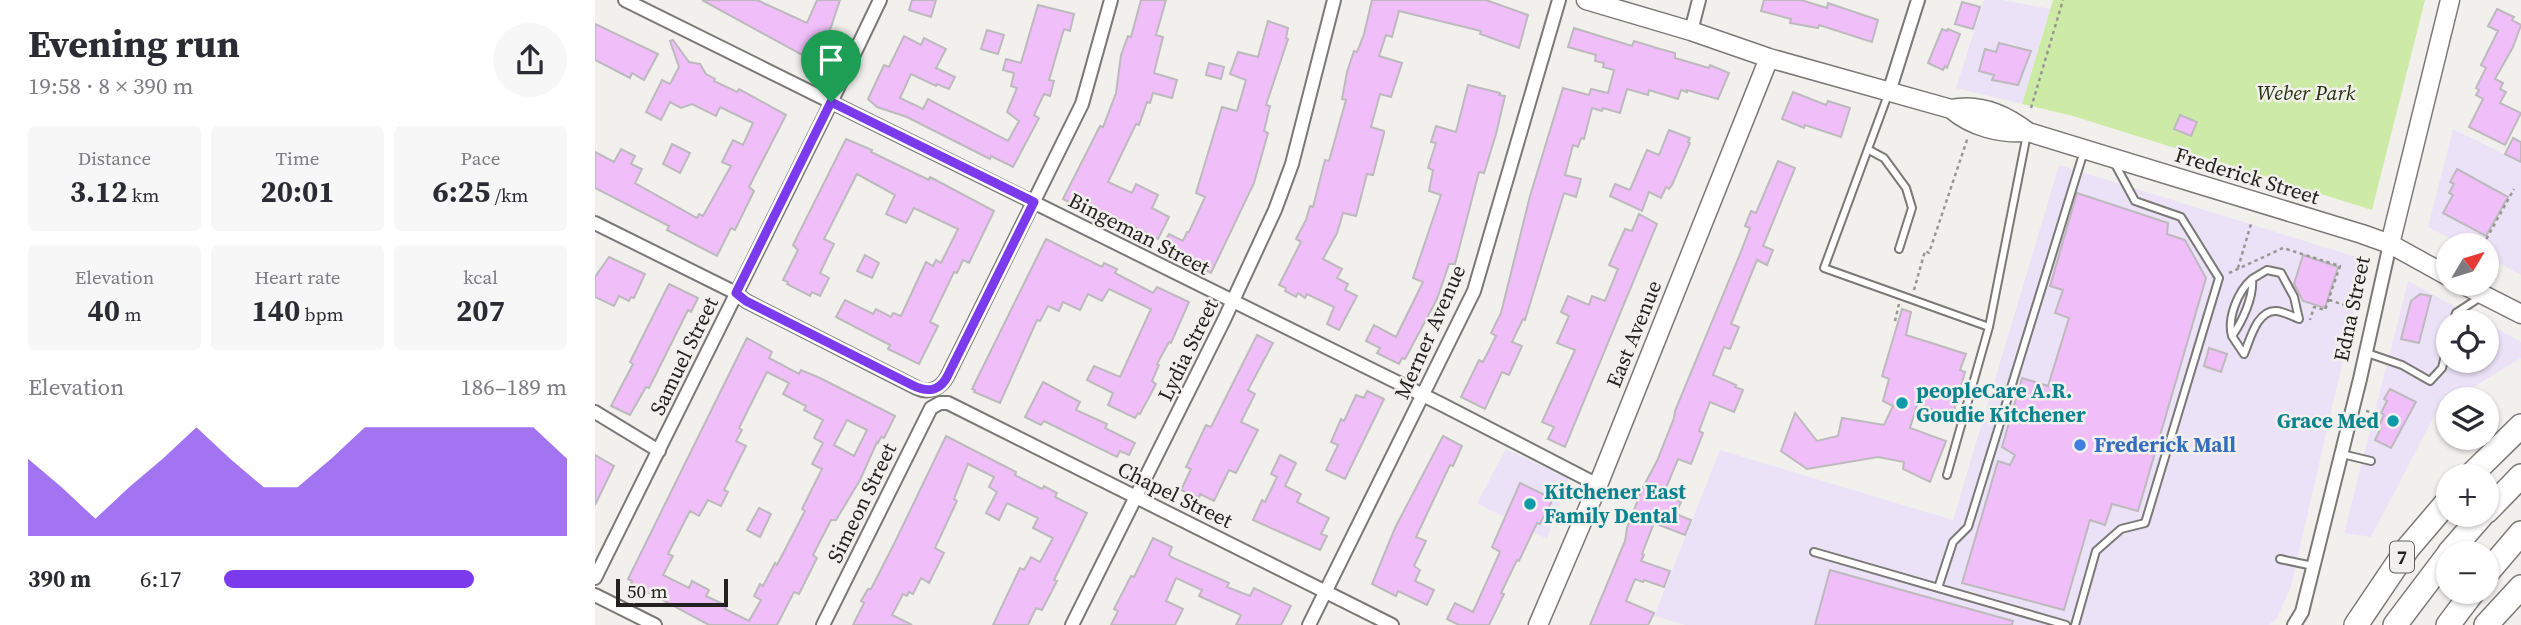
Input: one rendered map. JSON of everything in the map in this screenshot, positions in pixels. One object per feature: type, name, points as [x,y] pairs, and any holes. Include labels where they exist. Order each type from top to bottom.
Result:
[{"type":"highway","points":[[2482,464],[2521,426]]},
{"type":"highway","points":[[2499,498],[2521,475]]},
{"type":"highway","name":"7","points":[[2356,625],[2408,548],[2436,515]]},
{"type":"highway","points":[[2460,541],[2473,527]]},
{"type":"highway","points":[[2499,559],[2521,533]]},
{"type":"highway","points":[[2395,625],[2436,571]]},
{"type":"highway","points":[[2486,625],[2521,587]]},
{"type":"highway","points":[[2448,625],[2464,604]]},
{"type":"main road","name":"Frederick Street","points":[[1585,0],[1691,31],[1769,58],[1889,92],[1951,109],[1969,105],[2011,118],[2028,132],[2390,244],[2436,269]]},
{"type":"main road","name":"Edna Street","points":[[2390,244],[2450,0]]},
{"type":"main road","name":"East Avenue","points":[[1538,625],[1598,485],[1769,58]]},
{"type":"main road","points":[[2485,296],[2521,314]]},
{"type":"street","name":"Bingeman Street","points":[[625,0],[1598,485]]},
{"type":"street","name":"Samuel Street","points":[[595,578],[880,0]]},
{"type":"street","points":[[595,223],[924,391],[934,390],[944,383],[1082,104],[1111,0]]},
{"type":"street","name":"Lydia Street","points":[[1072,625],[1232,303],[1275,210],[1292,164],[1334,0]]},
{"type":"street","name":"Merner Avenue","points":[[1309,625],[1473,291],[1559,0]]},
{"type":"street","points":[[1691,31],[1699,0]]},
{"type":"street","points":[[1889,92],[1918,0]]},
{"type":"street","name":"Edna Street","points":[[2294,625],[2302,612],[2390,244]]},
{"type":"street","name":"Chapel Street","points":[[940,403],[948,403],[1392,625]]},
{"type":"street","name":"Simeon Street","points":[[824,625],[931,408],[940,403]]},
{"type":"street","points":[[595,412],[659,451]]},
{"type":"street","points":[[595,595],[655,625]]},
{"type":"lane","points":[[1889,92],[1824,268],[1989,327]]},
{"type":"lane","points":[[1947,475],[1989,327],[2028,132]]},
{"type":"lane","points":[[1869,150],[1884,158],[1906,188],[1912,208],[1899,249]]},
{"type":"lane","points":[[1938,588],[1953,541],[1968,527],[2084,150]]},
{"type":"lane","points":[[2075,625],[2096,551],[2120,529],[2145,523],[2219,278],[2181,217],[2135,201],[2112,159]]},
{"type":"lane","points":[[2267,270],[2281,273],[2294,297],[2299,318],[2276,311],[2266,313],[2259,318],[2244,354],[2232,336],[2239,327],[2253,288],[2252,279],[2267,270]]},
{"type":"lane","points":[[2460,310],[2481,296]]},
{"type":"lane","points":[[2366,352],[2402,365],[2430,381],[2437,373]]},
{"type":"lane","points":[[2341,453],[2371,461]]},
{"type":"lane","points":[[1814,552],[2066,625]]},
{"type":"lane","points":[[2280,559],[2313,566]]},
{"type":"path","points":[[2031,108],[2063,0]]},
{"type":"path","points":[[1895,321],[1898,304],[1913,290],[1925,251],[1929,253],[1968,137]]},
{"type":"path","points":[[2490,233],[2514,189]]},
{"type":"path","points":[[2238,268],[2251,224]]},
{"type":"path","points":[[2219,278],[2283,248],[2340,266],[2325,310],[2314,307],[2309,322]]},
{"type":"path","points":[[2329,300],[2358,309]]},
{"type":"shaded area","points":[[1984,0],[2003,0],[2050,9],[2022,104],[1956,88]]},
{"type":"shaded area","points":[[2453,129],[2521,162],[2521,275],[2499,263],[2499,233],[2440,233],[2428,227]]},
{"type":"shaded area","points":[[2059,165],[2366,260],[2291,586],[2277,618],[2269,625],[1685,625],[1654,616],[1720,450],[1953,520]]},
{"type":"shaded area","points":[[2408,281],[2462,310],[2436,310],[2436,373],[2496,373],[2474,387],[2436,387],[2436,413],[2371,537],[2344,533]]},
{"type":"shaded area","points":[[2499,330],[2521,342],[2521,358],[2499,371]]},
{"type":"shaded area","points":[[1506,449],[1569,478],[1547,539],[1477,503]]},
{"type":"green space","name":"Weber Park","points":[[2053,0],[2425,0],[2372,210],[2073,116],[2022,104]]},
{"type":"building","points":[[702,0],[757,0],[807,23],[817,0],[840,0],[831,27],[813,61]]},
{"type":"building","points":[[912,0],[936,0],[931,17],[909,10]]},
{"type":"building","points":[[1141,0],[1166,0],[1156,35],[1163,37],[1154,73],[1177,80],[1172,98],[1153,93],[1108,182],[1132,193],[1136,184],[1158,195],[1152,208],[1169,217],[1158,239],[1116,218],[1113,225],[1063,199],[1100,126],[1103,127],[1116,93],[1121,55],[1128,36],[1131,37]]},
{"type":"building","points":[[1372,0],[1486,0],[1528,15],[1519,48],[1480,34],[1481,31],[1399,11],[1392,37],[1386,35],[1379,56],[1402,63],[1391,97],[1380,94],[1371,127],[1384,131],[1373,175],[1367,174],[1356,216],[1343,213],[1337,233],[1323,259],[1342,269],[1337,278],[1348,284],[1345,290],[1357,296],[1339,330],[1327,324],[1334,307],[1307,294],[1305,298],[1298,293],[1296,297],[1279,285],[1301,242],[1296,239],[1310,206],[1313,207],[1325,160],[1329,161],[1346,100],[1342,99],[1347,72],[1354,51],[1357,52],[1364,34]]},
{"type":"building","points":[[1764,0],[1801,0],[1827,8],[1828,3],[1878,20],[1872,42],[1819,25],[1818,28],[1790,23],[1791,19],[1761,11]]},
{"type":"building","points":[[1962,2],[1980,7],[1973,29],[1955,24]]},
{"type":"building","points":[[1038,5],[1074,14],[1070,31],[1064,29],[1049,80],[1054,81],[1050,96],[1044,94],[1034,115],[1039,118],[1013,167],[991,156],[990,159],[907,117],[877,107],[868,99],[884,65],[889,67],[904,36],[921,45],[924,38],[946,49],[936,68],[955,77],[949,89],[911,74],[900,98],[923,109],[928,99],[1008,141],[1019,121],[1007,112],[1017,88],[1011,86],[1014,73],[1003,70],[1006,59],[1021,63]]},
{"type":"building","points":[[2497,9],[2514,17],[2512,20],[2521,25],[2513,47],[2495,79],[2503,83],[2500,89],[2506,92],[2500,103],[2521,113],[2505,145],[2469,127],[2483,99],[2476,95],[2479,90],[2476,88],[2486,68],[2481,65],[2498,31],[2488,26]]},
{"type":"building","points":[[1268,21],[1288,28],[1288,39],[1266,105],[1270,106],[1264,131],[1268,133],[1254,183],[1211,273],[1161,249],[1169,234],[1183,241],[1189,232],[1205,197],[1196,193],[1222,107],[1237,111],[1246,80],[1230,74],[1238,52],[1258,57]]},
{"type":"building","points":[[595,24],[658,54],[644,80],[632,73],[630,78],[595,60]]},
{"type":"building","points":[[1574,28],[1632,46],[1634,41],[1675,53],[1675,58],[1709,68],[1710,65],[1729,73],[1718,99],[1687,90],[1681,90],[1678,99],[1649,90],[1648,95],[1627,89],[1620,113],[1592,108],[1584,139],[1581,138],[1578,147],[1573,145],[1565,175],[1581,179],[1576,197],[1564,193],[1525,320],[1523,319],[1512,342],[1522,346],[1509,375],[1502,372],[1485,409],[1461,397],[1479,360],[1483,362],[1496,336],[1491,333],[1501,313],[1530,196],[1563,88],[1589,95],[1591,89],[1608,93],[1614,70],[1595,61],[1596,55],[1568,47]]},
{"type":"building","points":[[1942,29],[1960,34],[1947,68],[1945,66],[1943,70],[1928,63]]},
{"type":"building","points":[[987,30],[1004,35],[998,54],[981,49]]},
{"type":"building","points":[[673,40],[689,62],[700,64],[714,81],[737,92],[739,89],[786,115],[749,187],[754,191],[735,230],[731,228],[717,256],[667,230],[669,226],[595,188],[595,152],[614,162],[621,149],[635,156],[631,164],[642,169],[635,183],[697,218],[699,214],[703,216],[731,166],[722,162],[733,140],[743,145],[753,123],[720,107],[716,116],[692,104],[681,108],[670,102],[661,120],[646,112],[662,80],[670,84],[679,67],[670,41]]},
{"type":"building","points":[[1999,43],[2031,51],[2018,85],[1992,80],[1994,75],[1979,71],[1985,49],[1996,52]]},
{"type":"building","points":[[1209,63],[1224,67],[1221,79],[1206,75]]},
{"type":"building","points":[[1468,85],[1505,96],[1496,134],[1484,173],[1479,172],[1455,264],[1449,264],[1437,299],[1405,359],[1402,358],[1399,364],[1377,353],[1380,348],[1366,341],[1374,325],[1396,337],[1423,282],[1413,278],[1441,195],[1429,191],[1433,170],[1428,168],[1436,143],[1431,142],[1436,126],[1456,132]]},
{"type":"building","points":[[1793,92],[1826,105],[1828,101],[1850,108],[1841,137],[1805,125],[1804,128],[1782,119]]},
{"type":"building","points":[[2180,115],[2197,122],[2191,136],[2174,129]]},
{"type":"building","points":[[1669,130],[1690,138],[1690,143],[1672,185],[1669,189],[1666,187],[1661,198],[1649,192],[1642,211],[1610,196],[1615,184],[1630,190],[1647,150],[1659,155]]},
{"type":"building","points":[[2513,138],[2521,142],[2521,162],[2505,154]]},
{"type":"building","points":[[846,139],[929,180],[930,177],[994,211],[969,263],[963,260],[957,273],[954,272],[930,322],[938,326],[919,364],[888,349],[890,345],[836,317],[845,300],[873,314],[876,309],[891,317],[893,313],[901,316],[926,262],[933,266],[936,260],[941,263],[958,229],[914,208],[906,223],[886,214],[895,195],[857,174],[824,239],[834,244],[820,273],[829,278],[820,296],[812,292],[810,296],[783,280],[798,250],[793,245]]},
{"type":"building","points":[[672,144],[690,153],[680,173],[663,164]]},
{"type":"building","points":[[1778,161],[1795,168],[1763,246],[1773,250],[1767,265],[1757,260],[1731,324],[1739,327],[1730,349],[1724,347],[1713,375],[1743,390],[1734,412],[1710,402],[1699,431],[1703,433],[1691,464],[1678,459],[1663,495],[1681,502],[1676,514],[1691,520],[1685,535],[1654,523],[1641,561],[1670,571],[1664,587],[1635,579],[1626,601],[1654,613],[1648,625],[1590,625],[1625,541],[1627,528],[1642,489],[1657,461],[1740,254],[1750,228],[1745,226],[1751,211],[1756,213]]},
{"type":"building","points":[[2457,169],[2508,197],[2488,233],[2480,233],[2443,213],[2453,195],[2449,193],[2454,184],[2450,182]]},
{"type":"building","name":"Frederick Mall","points":[[2077,193],[2168,223],[2167,234],[2185,240],[2206,278],[2138,511],[2112,504],[2105,525],[2090,520],[2064,610],[1962,583],[1998,461],[2010,465],[2015,455],[2002,447],[2022,378],[2048,386],[2069,318],[2055,313],[2063,290],[2050,286]]},
{"type":"building","points":[[1639,214],[1657,224],[1565,447],[1548,439],[1554,427],[1542,422],[1575,350],[1557,343],[1569,316],[1561,312],[1568,296],[1589,305],[1592,296],[1605,301],[1618,269],[1609,265],[1625,229],[1632,231]]},
{"type":"building","points":[[1046,239],[1102,267],[1104,263],[1117,269],[1115,273],[1153,293],[1157,287],[1189,302],[1171,343],[1169,342],[1157,364],[1159,365],[1152,381],[1156,384],[1140,414],[1135,418],[1108,405],[1113,393],[1087,380],[1094,366],[1120,377],[1151,309],[1109,289],[1102,301],[1088,294],[1080,310],[1063,302],[1059,311],[1048,306],[1040,321],[1037,320],[1000,403],[972,389]]},
{"type":"building","points":[[865,255],[879,263],[872,278],[857,271]]},
{"type":"building","points":[[2303,255],[2338,267],[2325,308],[2303,301],[2294,284]]},
{"type":"building","points":[[609,257],[645,274],[634,298],[631,297],[629,301],[619,296],[614,306],[595,297],[595,277]]},
{"type":"building","points":[[669,284],[698,298],[691,312],[688,310],[649,388],[646,387],[630,415],[611,406]]},
{"type":"building","points":[[2420,294],[2431,296],[2419,343],[2401,339],[2411,301]]},
{"type":"building","name":"peopleCare A.R. Goudie Kitchener","points":[[1902,309],[1911,312],[1906,335],[1966,354],[1960,370],[1965,372],[1951,420],[1918,402],[1910,428],[1946,441],[1930,482],[1903,469],[1904,462],[1878,457],[1807,469],[1781,451],[1795,413],[1817,441],[1838,436],[1842,418],[1884,425],[1893,406],[1883,401],[1889,379],[1882,376]]},
{"type":"building","points":[[1257,335],[1273,343],[1248,390],[1255,394],[1241,422],[1258,430],[1236,473],[1229,470],[1214,501],[1200,494],[1199,498],[1181,490],[1191,469],[1186,467],[1206,425],[1211,427]]},
{"type":"building","points":[[747,338],[772,352],[769,358],[799,374],[801,370],[820,378],[895,416],[884,438],[881,437],[877,442],[860,480],[836,520],[831,520],[813,555],[817,558],[799,594],[794,592],[777,625],[709,625],[628,579]],"holes":[[[767,372],[789,383],[783,394],[806,406],[804,410],[823,420],[814,438],[823,443],[812,464],[822,469],[802,509],[805,511],[777,565],[775,563],[763,586],[760,584],[754,596],[761,600],[749,621],[706,596],[709,590],[692,581],[689,588],[663,575],[673,556],[668,554],[690,511],[699,516],[708,500],[721,506],[728,492],[724,490],[746,446],[736,441],[742,430],[739,428]],[[847,420],[867,430],[854,456],[834,445]]]},
{"type":"building","points":[[2209,348],[2227,354],[2221,372],[2204,366]]},
{"type":"building","points":[[1043,382],[1080,402],[1076,410],[1107,424],[1105,428],[1135,443],[1129,455],[1120,451],[1117,457],[1044,421],[1041,425],[1025,417]]},
{"type":"building","name":"Grace Med","points":[[2390,389],[2416,402],[2391,448],[2375,440],[2384,415],[2381,413],[2387,401],[2384,399]]},
{"type":"building","points":[[1367,391],[1384,399],[1345,479],[1326,470],[1338,445],[1331,442],[1356,395],[1364,398]]},
{"type":"building","points":[[946,436],[1016,472],[1015,475],[1042,489],[1044,486],[1057,493],[1055,497],[1087,513],[1054,580],[1057,581],[1042,610],[1036,608],[1028,625],[993,625],[1020,568],[1024,570],[1031,557],[1040,562],[1053,538],[1033,528],[1038,518],[1007,503],[999,520],[986,513],[997,492],[989,487],[994,477],[968,464],[954,499],[957,501],[935,548],[944,553],[929,583],[921,578],[913,594],[903,594],[892,615],[912,625],[853,625],[864,603],[861,601],[868,589],[871,589]]},
{"type":"building","points":[[1443,436],[1462,446],[1453,466],[1450,465],[1416,537],[1426,541],[1414,566],[1420,570],[1415,581],[1434,590],[1427,605],[1398,591],[1396,596],[1372,584],[1395,528]]},
{"type":"building","points":[[595,455],[614,466],[595,505]]},
{"type":"building","points":[[1280,455],[1296,463],[1285,486],[1301,494],[1297,502],[1329,518],[1321,534],[1327,536],[1320,550],[1253,520],[1277,477],[1271,474]]},
{"type":"building","points":[[1520,483],[1553,499],[1540,524],[1537,523],[1519,561],[1517,560],[1489,625],[1459,625],[1447,619],[1455,603],[1473,612],[1500,552],[1492,547]]},
{"type":"building","points":[[759,508],[771,514],[760,537],[747,530]]},
{"type":"building","points":[[1153,538],[1172,547],[1169,555],[1171,557],[1229,583],[1227,587],[1250,596],[1254,588],[1291,606],[1281,625],[1236,625],[1241,615],[1199,596],[1202,590],[1176,578],[1166,601],[1183,609],[1175,625],[1111,625],[1118,611],[1114,609],[1131,576],[1134,577]]},
{"type":"building","points":[[1830,570],[2013,621],[2012,625],[1815,625]]},
{"type":"place","name":"peopleCare A.R. Goudie Kitchener","points":[[1902,403]]},
{"type":"place","name":"Grace Med","points":[[2393,421]]},
{"type":"place","name":"Frederick Mall","points":[[2080,445]]},
{"type":"place","name":"Kitchener East Family Dental","points":[[1530,504]]},
{"type":"route","points":[[831,102],[1034,202],[944,383],[934,390],[924,391],[746,301],[736,293],[831,102]]}]
